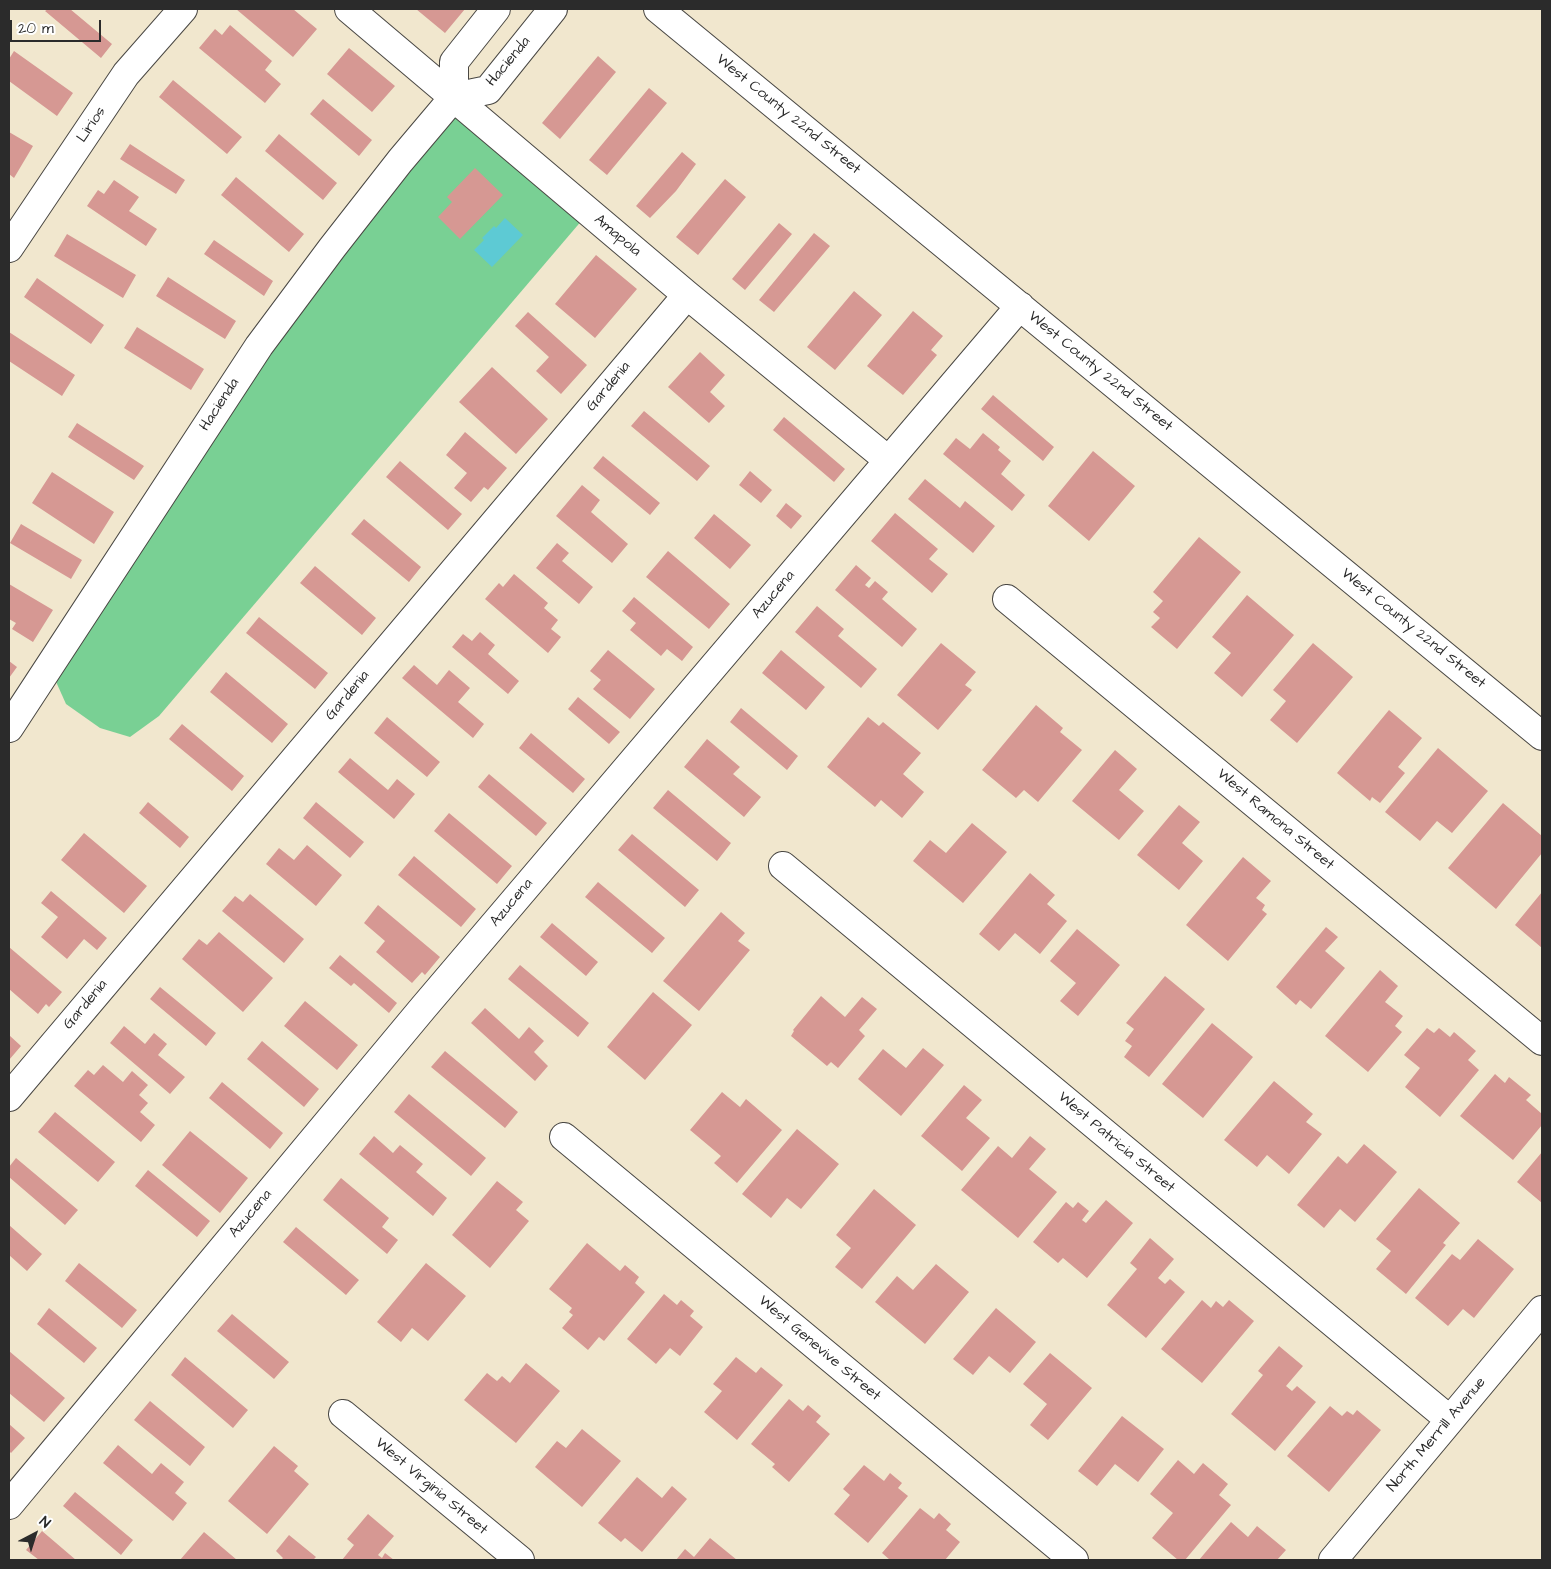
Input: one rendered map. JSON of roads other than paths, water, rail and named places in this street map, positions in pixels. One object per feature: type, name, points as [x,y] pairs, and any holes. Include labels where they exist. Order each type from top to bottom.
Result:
[{"type":"street","name":"Lirios","points":[[9,248],[126,74],[183,9]]},
{"type":"street","name":"Amapola","points":[[349,9],[687,295],[888,460]]},
{"type":"street","points":[[454,97],[454,62],[496,9]]},
{"type":"street","name":"Hacienda","points":[[9,728],[259,346],[400,161],[454,97],[488,90],[553,9]]},
{"type":"street","name":"West County 22nd Street","points":[[658,9],[1542,736]]},
{"type":"street","name":"Gardenia","points":[[9,1097],[687,295]]},
{"type":"street","name":"Azucena","points":[[9,1505],[423,1008],[1020,306]]},
{"type":"street","name":"West Ramona Street","points":[[1007,599],[1542,1041]]},
{"type":"street","name":"West Patricia Street","points":[[783,866],[1450,1420]]},
{"type":"street","name":"West Genevive Street","points":[[564,1137],[1074,1560]]},
{"type":"street","name":"North Merrill Avenue","points":[[1332,1560],[1542,1310]]},
{"type":"street","name":"West Virginia Street","points":[[343,1414],[520,1560]]},
{"type":"water","points":[[505,218],[523,235],[492,267],[474,250],[484,240],[482,238],[494,226],[496,228]]}]
